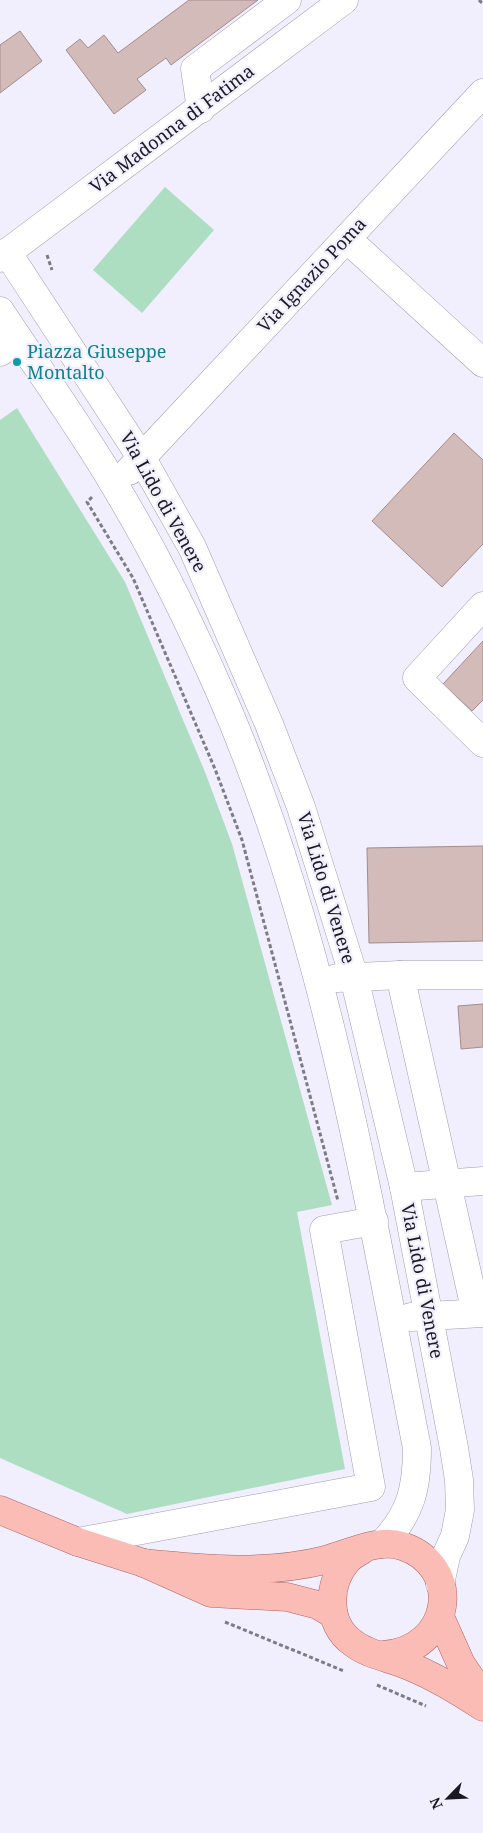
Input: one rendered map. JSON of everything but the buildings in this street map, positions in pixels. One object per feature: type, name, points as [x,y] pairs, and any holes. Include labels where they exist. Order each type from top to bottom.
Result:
[{"type":"main road","points":[[0,1510],[78,1542],[144,1563],[211,1593],[287,1598],[318,1606],[333,1614]]},
{"type":"main road","points":[[144,1563],[211,1570],[270,1570],[324,1560],[373,1546],[401,1546],[418,1553],[432,1567],[440,1584],[443,1600],[440,1617],[434,1630],[424,1641],[412,1649],[398,1654],[383,1655]]},
{"type":"main road","points":[[373,1546],[348,1560],[337,1576],[332,1594],[333,1614],[340,1630],[352,1642],[367,1651],[383,1655],[454,1688],[483,1707]]},
{"type":"main road","points":[[440,1617],[461,1664],[483,1696]]},
{"type":"street","points":[[201,109],[195,69],[287,0]]},
{"type":"street","name":"Via Madonna di Fatima","points":[[4,255],[344,0]]},
{"type":"street","name":"Via Ignazio Poma","points":[[115,486],[483,93]]},
{"type":"street","points":[[347,239],[483,363]]},
{"type":"street","name":"Via Lido di Venere","points":[[4,255],[141,458],[192,547],[269,724],[301,807],[354,978],[404,1187],[459,1480],[460,1510],[455,1536],[446,1556],[440,1584]]},
{"type":"street","name":"Via Lido di Venere","points":[[0,311],[10,346],[115,486],[159,564],[220,693],[258,785],[286,866],[318,979],[374,1221],[417,1448],[417,1474],[410,1504],[398,1527],[373,1546]]},
{"type":"street","points":[[483,606],[417,678],[483,743]]},
{"type":"street","points":[[392,1319],[479,1313],[446,1184],[400,975]]},
{"type":"street","points":[[318,979],[400,975],[483,975]]},
{"type":"street","points":[[404,1187],[483,1181]]},
{"type":"street","points":[[78,1542],[372,1487],[324,1230],[374,1221]]},
{"type":"path","points":[[479,0],[483,4]]},
{"type":"path","points":[[46,250],[54,274]]},
{"type":"path","points":[[217,1618],[345,1672]]},
{"type":"path","points":[[373,1684],[428,1707]]},
{"type":"green space","points":[[165,187],[214,230],[142,313],[93,270]]},
{"type":"green space","points":[[17,408],[125,582],[205,772],[232,844],[332,1205],[297,1212],[345,1469],[127,1514],[0,1458],[0,420]]},
{"type":"place","name":"Piazza Giuseppe Montalto","points":[[17,362]]}]
